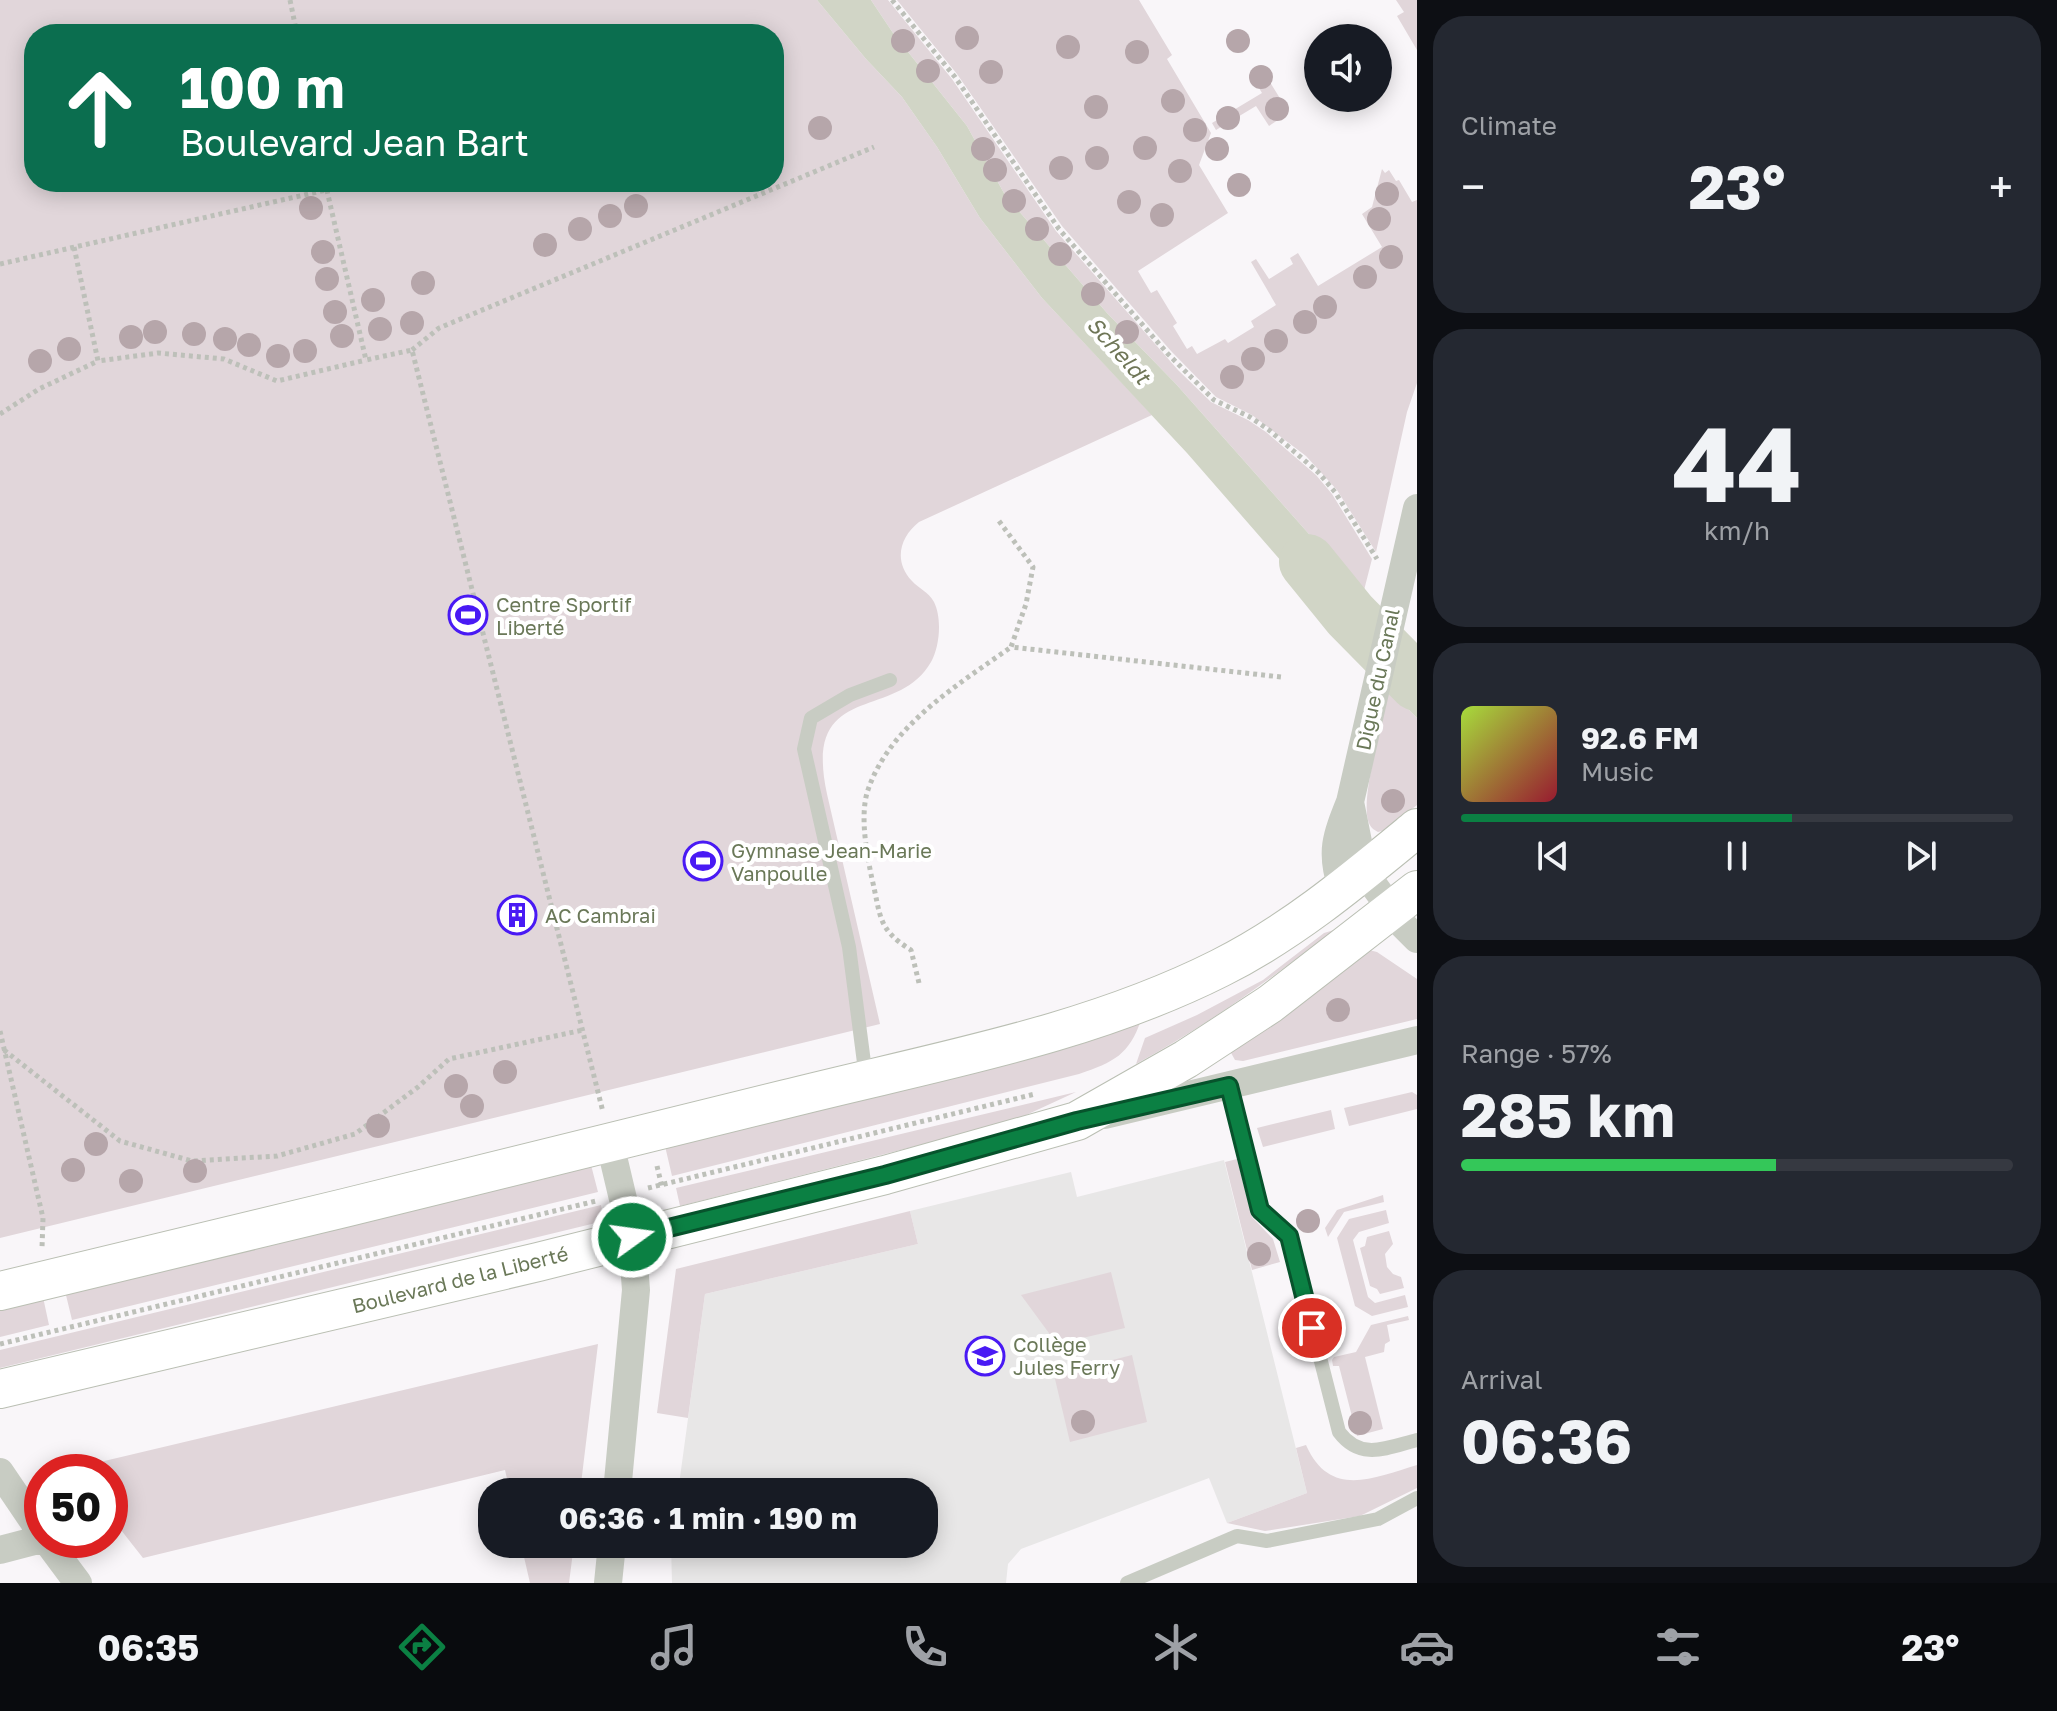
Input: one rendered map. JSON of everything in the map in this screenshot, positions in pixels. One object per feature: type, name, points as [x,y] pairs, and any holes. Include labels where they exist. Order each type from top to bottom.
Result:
[{"type":"main road","points":[[0,1291],[610,1144],[1043,1035],[1169,992],[1223,966],[1288,928],[1417,828]]},
{"type":"main road","name":"Boulevard de la Liberté","points":[[0,1389],[538,1262],[885,1175],[1077,1121],[1186,1059],[1270,1004],[1404,900]]},
{"type":"street","name":"Digue du Canal","points":[[1353,880],[1350,802],[1389,621],[1407,584],[1417,508]]},
{"type":"street","points":[[1353,880],[1404,900],[1417,939]]},
{"type":"street","points":[[1077,1121],[1417,1040]]},
{"type":"street","points":[[610,1144],[632,1237],[636,1290],[618,1478]]},
{"type":"street","points":[[0,1472],[24,1509]]},
{"type":"street","points":[[0,1550],[24,1543]]},
{"type":"street","points":[[59,1558],[78,1583]]},
{"type":"street","points":[[608,1583],[611,1558]]},
{"type":"lane","points":[[866,1078],[849,947],[804,749],[811,718],[850,695],[890,680]]},
{"type":"lane","points":[[1229,1086],[1260,1210],[1289,1236],[1339,1432],[1347,1442],[1366,1451],[1417,1440]]},
{"type":"lane","points":[[1127,1583],[1237,1536],[1267,1541],[1378,1519],[1417,1498]]},
{"type":"path","points":[[290,0],[295,24]]},
{"type":"path","points":[[892,0],[955,77],[1059,229],[1168,354],[1214,400],[1269,430],[1318,472],[1407,584]]},
{"type":"path","points":[[784,184],[874,147]]},
{"type":"path","points":[[0,264],[317,192]]},
{"type":"path","points":[[326,192],[366,360]]},
{"type":"path","points":[[0,414],[39,389],[98,361],[158,353],[224,359],[277,381],[412,350],[439,328],[766,192]]},
{"type":"path","points":[[74,247],[98,361]]},
{"type":"path","points":[[412,350],[610,1144]]},
{"type":"path","points":[[919,983],[911,950],[884,929],[865,846],[866,795],[886,754],[908,728],[943,696],[1011,647],[1026,604],[1033,567],[999,521]]},
{"type":"path","points":[[1011,647],[1281,677]]},
{"type":"path","points":[[4,1050],[120,1141],[192,1161],[277,1156],[355,1134],[418,1087],[449,1059],[583,1030]]},
{"type":"path","points":[[0,1031],[43,1218],[42,1255],[48,1280]]},
{"type":"path","points":[[649,1134],[672,1227]]},
{"type":"path","points":[[0,1344],[599,1200]]},
{"type":"shaded area","name":"Centre Sportif Liberté","points":[[0,0],[817,0],[902,97],[980,218],[1042,298],[1152,415],[919,522],[903,542],[901,557],[906,573],[929,595],[937,609],[939,632],[934,655],[915,680],[840,718],[828,733],[823,758],[827,794],[880,1024],[0,1238]]},
{"type":"shaded area","points":[[871,0],[888,0],[952,79],[1056,231],[1178,370],[1211,402],[1266,432],[1316,475],[1332,494],[1372,559],[1361,602],[1332,560],[1176,384],[1107,313],[1005,195],[967,126],[893,33]]},
{"type":"shaded area","points":[[897,0],[1139,0],[1172,55],[1167,59],[1211,133],[1199,165],[1228,213],[1138,271],[1151,293],[1157,290],[1177,323],[1173,326],[1187,349],[1192,346],[1197,354],[1225,339],[1228,343],[1254,327],[1251,321],[1276,305],[1251,262],[1256,259],[1269,279],[1293,264],[1290,258],[1298,253],[1318,286],[1382,247],[1362,214],[1372,207],[1382,169],[1385,173],[1389,170],[1396,181],[1399,180],[1412,202],[1417,200],[1417,383],[1407,412],[1376,552],[1337,490],[1306,456],[1252,415],[1216,397],[1171,351],[1062,226],[957,74]]},
{"type":"shaded area","points":[[1396,0],[1417,0],[1417,50],[1397,16],[1404,12]]},
{"type":"shaded area","points":[[1259,68],[1286,108],[1284,116],[1269,126],[1256,106],[1216,130],[1212,123],[1262,93],[1250,73]]},
{"type":"shaded area","points":[[1389,690],[1417,718],[1417,805],[1378,832],[1369,823],[1367,796]]},
{"type":"shaded area","points":[[1334,930],[1238,1001],[1136,1064],[1145,1038],[1263,980],[1324,933]]},
{"type":"shaded area","points":[[1365,949],[1377,952],[1417,979],[1417,1019],[1243,1061],[1235,1060],[1230,1051]]},
{"type":"shaded area","points":[[1141,1020],[1131,1042],[1119,1056],[1079,1074],[672,1176],[665,1146]]},
{"type":"shaded area","points":[[1076,1092],[1024,1116],[983,1129],[680,1206],[676,1188]]},
{"type":"shaded area","points":[[1412,1092],[1417,1095],[1417,1109],[1349,1126],[1344,1108]]},
{"type":"shaded area","points":[[1331,1110],[1335,1129],[1263,1147],[1257,1128]]},
{"type":"shaded area","points":[[1237,1159],[1252,1217],[1273,1239],[1280,1262],[1252,1270],[1225,1162]]},
{"type":"shaded area","name":"Collège Jules Ferry","points":[[1224,1160],[1307,1493],[1227,1523],[1209,1478],[1021,1549],[1008,1564],[1006,1583],[672,1583],[671,1558],[938,1558],[938,1478],[680,1478],[705,1294],[918,1244],[910,1211],[1071,1172],[1077,1197]]},
{"type":"shaded area","points":[[591,1165],[598,1192],[72,1320],[65,1291]]},
{"type":"shaded area","points":[[1383,1195],[1384,1202],[1344,1212],[1328,1237],[1325,1228],[1337,1210]]},
{"type":"shaded area","points":[[601,1205],[604,1221],[0,1368],[0,1350]]},
{"type":"shaded area","points":[[1386,1210],[1389,1223],[1359,1232],[1353,1240],[1368,1297],[1375,1303],[1405,1295],[1408,1307],[1372,1316],[1355,1306],[1337,1238],[1349,1219]]},
{"type":"shaded area","points":[[910,1211],[918,1244],[705,1294],[688,1418],[657,1413],[676,1269]]},
{"type":"shaded area","points":[[1389,1231],[1393,1244],[1385,1254],[1387,1267],[1401,1277],[1404,1288],[1380,1294],[1370,1286],[1360,1248],[1365,1246],[1367,1237]]},
{"type":"shaded area","points":[[1111,1272],[1125,1328],[1057,1344],[1021,1295]]},
{"type":"shaded area","points":[[43,1297],[49,1325],[0,1337],[0,1307]]},
{"type":"shaded area","points":[[1408,1316],[1409,1320],[1387,1325],[1390,1341],[1385,1344],[1384,1352],[1365,1357],[1383,1429],[1357,1436],[1339,1366],[1333,1366],[1332,1360],[1356,1352],[1371,1325]]},
{"type":"shaded area","points":[[598,1344],[582,1478],[507,1478],[505,1470],[143,1558],[128,1539],[128,1455]]},
{"type":"shaded area","points":[[1132,1355],[1147,1422],[1070,1442],[1054,1375]]},
{"type":"shaded area","points":[[1306,1445],[1327,1473],[1340,1478],[1369,1479],[1417,1465],[1417,1488],[1360,1516],[1265,1531],[1227,1523],[1307,1493],[1296,1448]]},
{"type":"shaded area","points":[[524,1558],[572,1558],[569,1583],[530,1583]]},
{"type":"water","points":[[817,0],[871,0],[893,33],[967,126],[1005,195],[1107,313],[1176,384],[1332,560],[1361,602],[1351,646],[1187,453],[1042,298],[980,218],[902,97]]},
{"type":"water","points":[[1415,647],[1417,649],[1417,718],[1401,702]]},
{"type":"waterway","name":"Scheldt","points":[[1307,562],[1350,615],[1417,683]]},
{"type":"place","name":"Centre Sportif Liberté","points":[[468,615]]},
{"type":"place","name":"Gymnase Jean-Marie Vanpoulle","points":[[703,861]]},
{"type":"place","name":"AC Cambrai","points":[[517,915]]},
{"type":"place","name":"Collège Jules Ferry","points":[[985,1356]]},
{"type":"route","points":[[632,1237],[885,1175],[1077,1121],[1229,1086],[1260,1210],[1289,1236],[1312,1328]]}]
